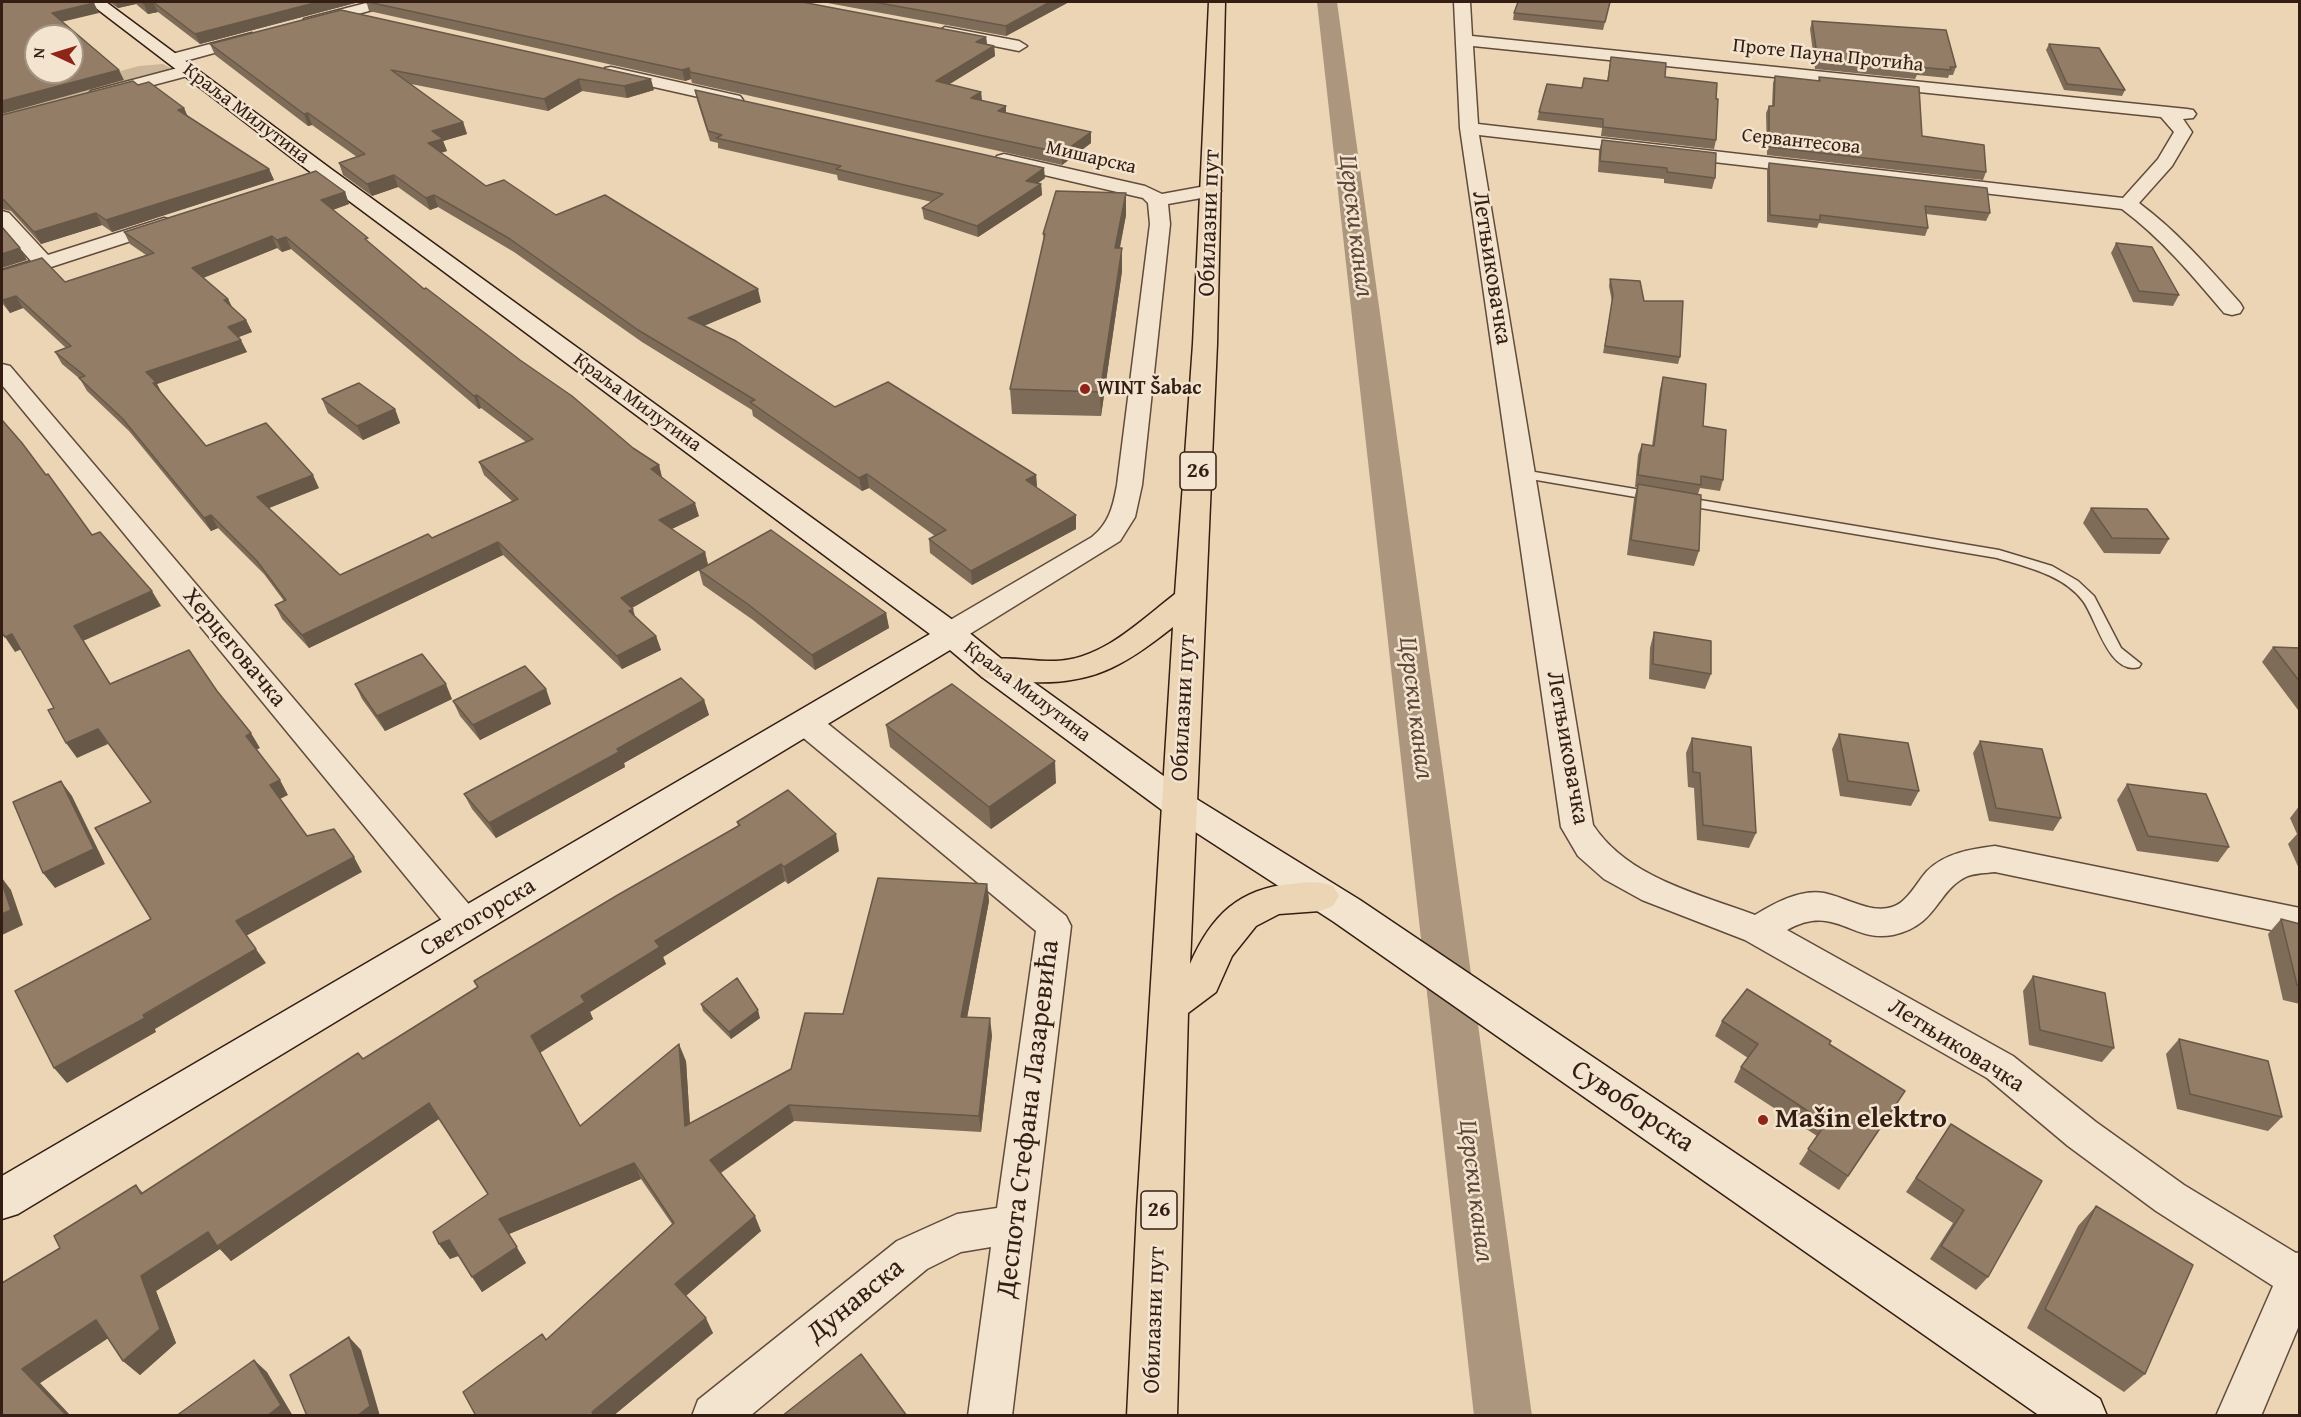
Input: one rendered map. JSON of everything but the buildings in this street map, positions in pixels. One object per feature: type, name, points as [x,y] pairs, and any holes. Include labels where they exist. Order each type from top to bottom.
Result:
[{"type":"main road","name":"Краља Милутина","points":[[96,2],[177,61],[315,176],[951,634],[993,669],[1178,804]]},
{"type":"main road","name":"Обилазни пут","points":[[1152,1416],[1178,804],[1205,344],[1217,2]]},
{"type":"main road","points":[[993,669],[1057,672],[1098,663],[1119,653],[1190,598]]},
{"type":"main road","name":"Светогорска","points":[[2,1199],[806,723],[951,634]]},
{"type":"main road","name":"Сувоборска","points":[[1178,804],[1333,903],[2083,1416]]},
{"type":"main road","points":[[1169,1005],[1202,981],[1216,948],[1243,915],[1273,900],[1333,903]]},
{"type":"street","points":[[299,25],[386,2]]},
{"type":"street","name":"Летњиковачка","points":[[1462,2],[1469,128],[1577,826],[1590,847],[1616,870],[1654,891],[1757,930],[2000,1067],[2082,1134],[2170,1198],[2298,1276]]},
{"type":"street","points":[[345,13],[378,20]]},
{"type":"street","points":[[928,28],[1019,46]]},
{"type":"street","points":[[81,99],[177,61],[265,34]]},
{"type":"street","name":"Проте Пауна Протића","points":[[1465,40],[2187,114]]},
{"type":"street","points":[[144,62],[177,61]]},
{"type":"street","points":[[598,69],[749,103]]},
{"type":"street","points":[[2166,112],[2183,132],[2165,162],[2128,204],[2157,226],[2183,251],[2232,308]]},
{"type":"street","name":"Сервантесова","points":[[1469,128],[2128,204]]},
{"type":"street","name":"Мишарска","points":[[993,157],[1138,190],[1150,194],[1158,201]]},
{"type":"street","points":[[951,634],[1101,543],[1117,530],[1127,499],[1132,462],[1160,224],[1158,201],[1185,194],[1211,191]]},
{"type":"street","points":[[2,217],[44,263]]},
{"type":"street","points":[[2,278],[187,217]]},
{"type":"street","name":"Херцеговачка","points":[[2,371],[466,925]]},
{"type":"street","name":"Деспота Стефана Лазаревића","points":[[806,723],[1054,926],[990,1416]]},
{"type":"street","points":[[1757,930],[1810,906],[1822,906],[1880,922],[1892,922],[1906,917],[1918,907],[1946,873],[1961,865],[1995,859],[2300,922]]},
{"type":"street","name":"Дунавска","points":[[714,1416],[912,1255],[957,1233],[1016,1224]]},
{"type":"street","points":[[2238,1416],[2298,1276]]},
{"type":"lane","points":[[1523,474],[1999,554],[2023,561],[2046,569],[2081,591],[2089,599],[2115,651],[2134,664]]},
{"type":"shaded area","points":[[163,64],[170,68],[167,72],[2,118],[2,103],[72,84],[84,84],[84,81],[139,66]]},
{"type":"waterway","name":"Церски канал","points":[[1327,2],[1503,1416]]},
{"type":"place","name":"WINT Šabac","points":[[1085,389]]},
{"type":"place","name":"Mašin elektro","points":[[1763,1120]]}]
